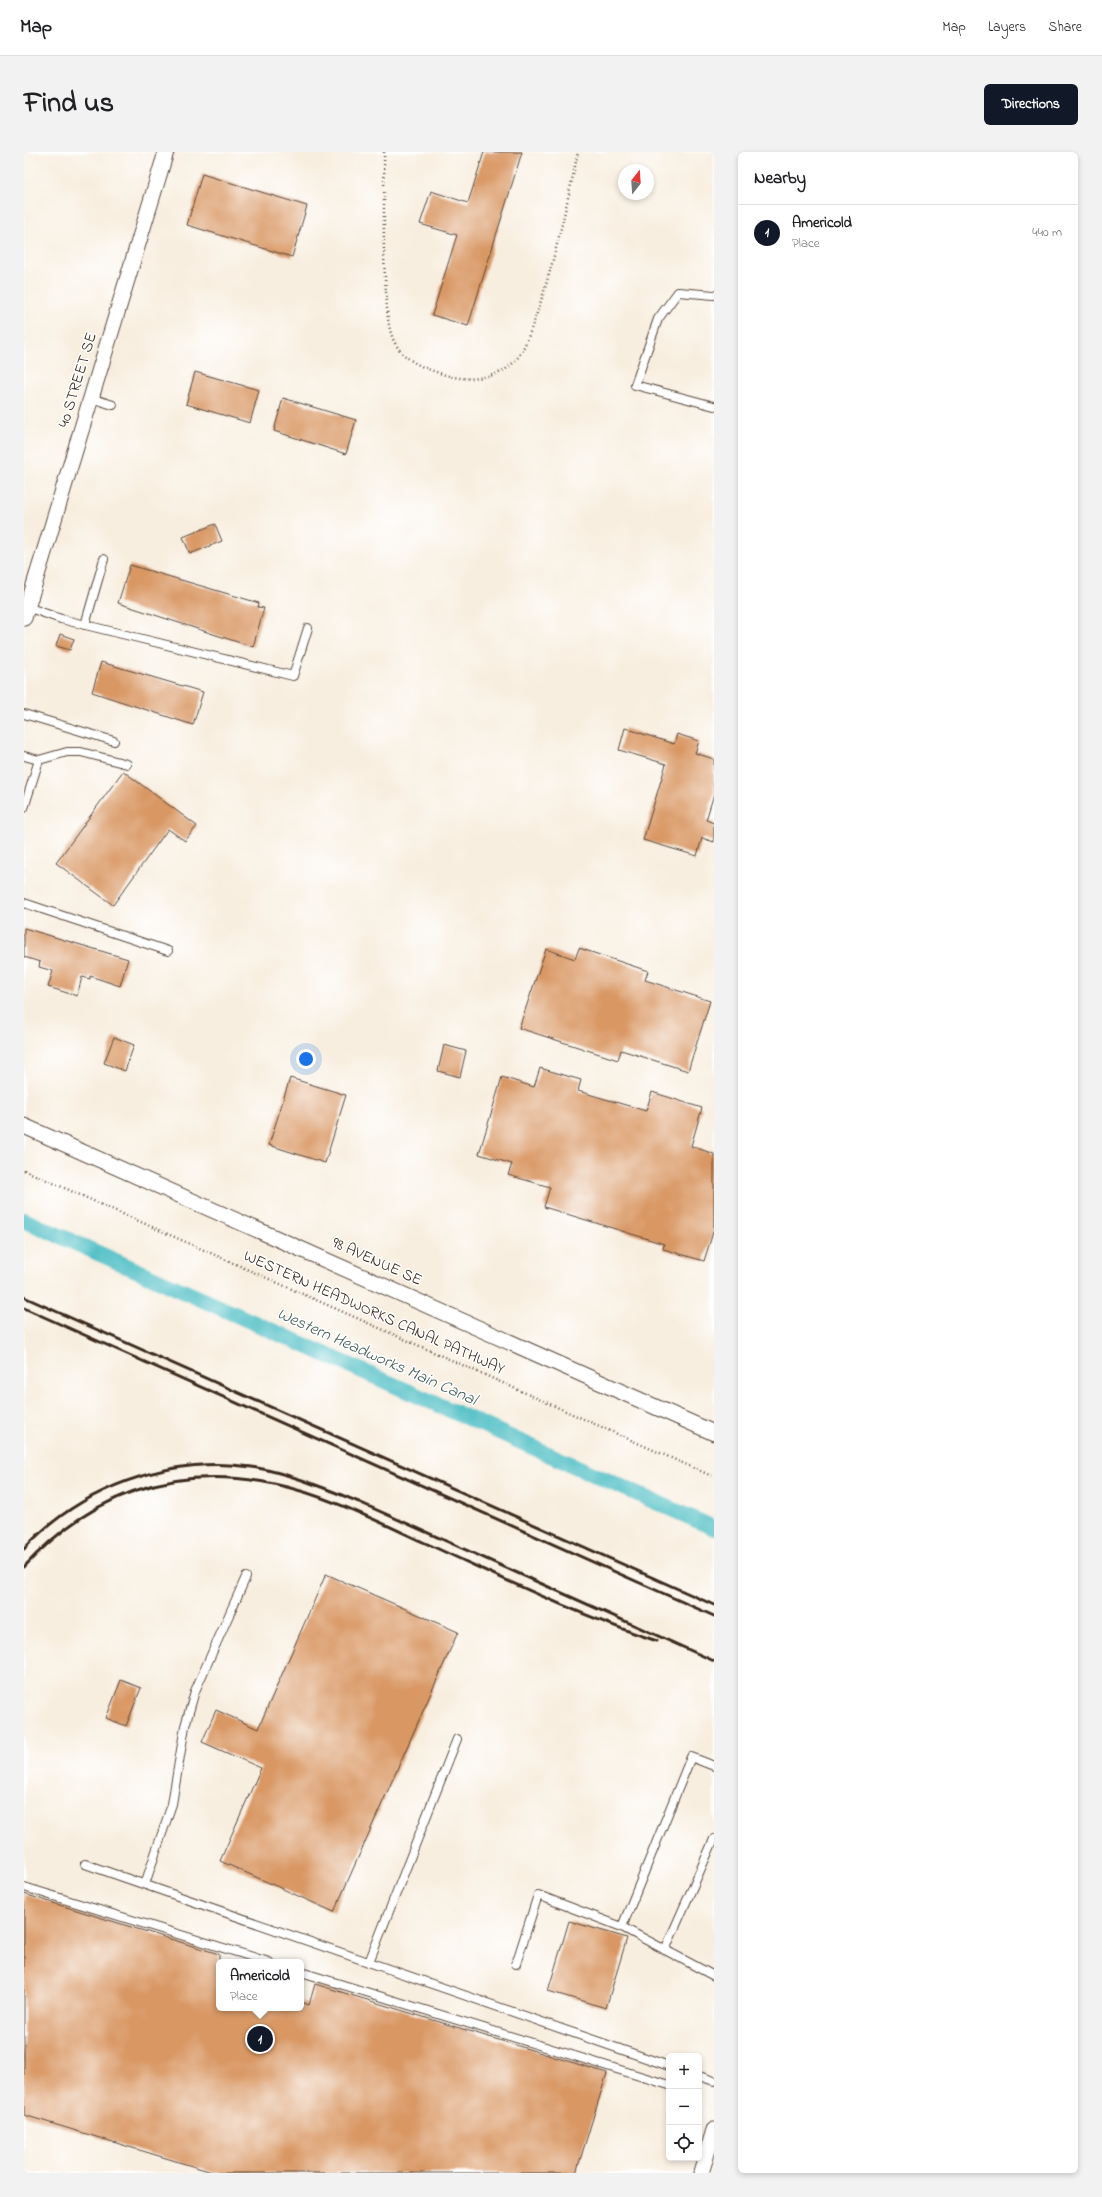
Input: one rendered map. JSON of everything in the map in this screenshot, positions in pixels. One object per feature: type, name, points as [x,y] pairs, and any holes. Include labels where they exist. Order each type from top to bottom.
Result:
[{"type":"street","name":"40 STREET SE","points":[[26,612],[166,152]]},
{"type":"street","name":"98 AVENUE SE","points":[[24,1126],[714,1433]]},
{"type":"street","points":[[701,2173],[714,2130]]},
{"type":"lane","points":[[714,295],[678,292],[658,319],[635,385],[714,406]]},
{"type":"lane","points":[[91,398],[113,405]]},
{"type":"lane","points":[[86,625],[104,559]]},
{"type":"lane","points":[[26,612],[86,625],[294,676],[308,628]]},
{"type":"lane","points":[[24,714],[114,741]]},
{"type":"lane","points":[[24,756],[39,760],[52,755],[81,752],[127,764]]},
{"type":"lane","points":[[24,808],[39,760]]},
{"type":"lane","points":[[24,903],[168,951]]},
{"type":"lane","points":[[145,1884],[172,1804],[185,1726],[195,1690],[246,1577]]},
{"type":"lane","points":[[369,1962],[457,1739]]},
{"type":"lane","points":[[622,1927],[691,1757],[714,1766]]},
{"type":"lane","points":[[665,1950],[714,1838]]},
{"type":"lane","points":[[85,1864],[666,2065]]},
{"type":"lane","points":[[24,1887],[259,1959]]},
{"type":"lane","points":[[516,1964],[538,1895],[622,1927],[714,1976]]},
{"type":"lane","points":[[304,1973],[666,2084]]},
{"type":"lane","points":[[702,2077],[714,2081]]},
{"type":"path","points":[[384,152],[384,271],[388,315],[393,338],[399,349],[413,363],[448,376],[466,378],[483,377],[505,370],[520,354],[545,289],[560,236],[578,152]]},
{"type":"path","name":"WESTERN HEADWORKS CANAL PATHWAY","points":[[24,1170],[714,1477]]},
{"type":"building","points":[[484,152],[522,152],[468,326],[432,315],[457,235],[420,224],[431,191],[468,203]]},
{"type":"building","points":[[202,174],[307,206],[292,257],[187,225]]},
{"type":"building","points":[[195,372],[259,390],[250,423],[186,404]]},
{"type":"building","points":[[283,398],[356,420],[346,454],[274,431]]},
{"type":"building","points":[[215,524],[222,541],[190,554],[183,537]]},
{"type":"building","points":[[130,565],[259,603],[258,607],[264,608],[253,647],[118,603]]},
{"type":"building","points":[[60,634],[74,639],[70,650],[56,646]]},
{"type":"building","points":[[101,662],[203,692],[193,725],[92,692]]},
{"type":"building","points":[[625,728],[674,744],[677,734],[699,741],[695,753],[714,759],[714,794],[706,820],[714,823],[714,842],[702,838],[697,856],[643,840],[666,764],[619,750]]},
{"type":"building","points":[[123,771],[197,826],[185,841],[168,829],[113,905],[56,863]]},
{"type":"building","points":[[24,928],[128,959],[120,986],[90,976],[90,979],[82,977],[77,996],[48,987],[53,971],[39,967],[40,962],[24,957]]},
{"type":"building","points":[[579,948],[648,971],[645,980],[710,1001],[688,1071],[621,1050],[618,1060],[519,1028],[546,949],[575,959]]},
{"type":"building","points":[[114,1037],[134,1045],[125,1071],[104,1063]]},
{"type":"building","points":[[444,1045],[466,1051],[460,1077],[438,1071]]},
{"type":"building","points":[[540,1068],[581,1080],[578,1091],[646,1111],[652,1092],[702,1108],[691,1146],[714,1154],[714,1229],[704,1261],[663,1249],[664,1244],[544,1207],[550,1187],[508,1175],[512,1164],[479,1154],[502,1077],[534,1087]]},
{"type":"building","points":[[290,1078],[346,1095],[325,1163],[269,1145]]},
{"type":"building","points":[[326,1574],[458,1632],[334,1912],[220,1861],[261,1768],[202,1742],[216,1710],[258,1729]]},
{"type":"building","points":[[121,1680],[141,1688],[126,1726],[106,1718]]},
{"type":"building","points":[[24,1894],[219,1954],[219,1959],[216,1959],[216,2011],[304,2011],[304,2003],[309,2005],[315,1984],[607,2073],[576,2173],[215,2173],[24,2115]]},
{"type":"building","points":[[569,1921],[627,1938],[606,2008],[548,1991]]},
{"type":"waterway","name":"Western Headworks Main Canal","points":[[24,1220],[714,1528]]},
{"type":"railway","points":[[24,1297],[714,1605]]},
{"type":"railway","points":[[24,1308],[714,1616]]},
{"type":"railway","points":[[24,1549],[46,1527],[72,1509],[99,1493],[128,1481],[158,1472],[189,1466],[221,1465],[252,1467],[293,1477],[359,1502],[714,1661]]},
{"type":"railway","points":[[24,1567],[50,1541],[78,1520],[107,1503],[137,1490],[169,1482],[202,1478],[237,1479],[274,1484],[331,1501],[568,1607],[627,1631],[657,1641]]},
{"type":"place","name":"Americold","points":[[260,2039]]}]
